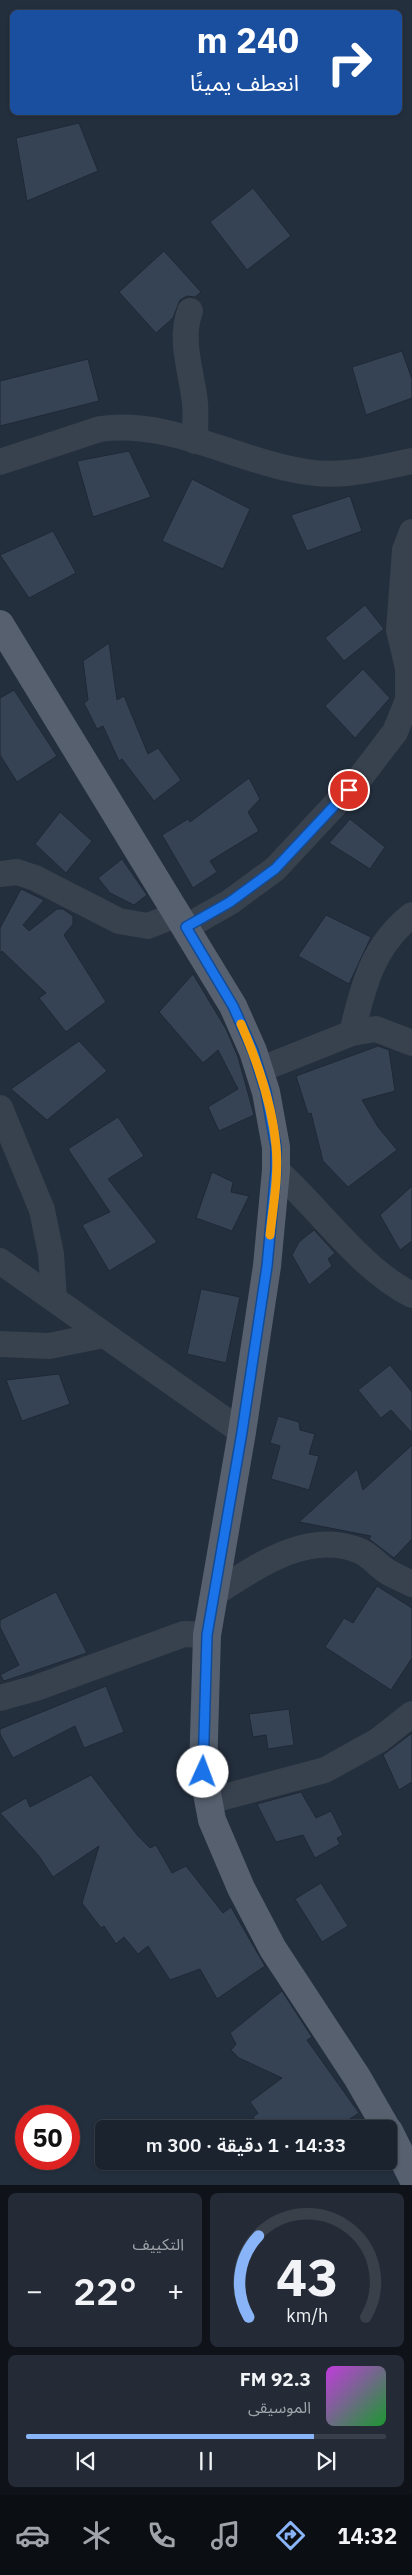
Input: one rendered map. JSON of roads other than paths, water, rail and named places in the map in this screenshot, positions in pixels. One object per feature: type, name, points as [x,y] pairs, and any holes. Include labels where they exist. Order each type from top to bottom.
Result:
[{"type":"main road","points":[[0,624],[233,1006],[266,1092],[276,1147],[276,1170],[267,1266],[242,1432],[207,1635],[203,1772],[212,1820],[240,1888],[273,1949],[357,2077],[382,2120]]},
{"type":"main road","points":[[397,2148],[412,2177]]},
{"type":"street","points":[[190,311],[186,323],[187,356],[195,402],[195,441]]},
{"type":"street","points":[[0,462],[100,428],[117,426],[134,427],[195,441],[306,472],[332,474],[361,472],[412,462]]},
{"type":"street","points":[[0,874],[17,872],[36,878],[119,921],[148,926],[182,921],[230,902],[268,874],[300,843],[359,779],[396,732],[410,694],[408,668],[399,630],[406,550],[412,532]]},
{"type":"street","points":[[352,1032],[370,965],[389,937],[412,915]]},
{"type":"street","points":[[259,1070],[352,1032],[376,1029],[412,1043]]},
{"type":"street","points":[[0,1108],[42,1210],[52,1254],[54,1299]]},
{"type":"street","points":[[276,1170],[302,1192],[334,1228],[378,1272],[412,1295]]},
{"type":"street","points":[[0,1261],[242,1432]]},
{"type":"street","points":[[0,1344],[49,1346],[104,1335]]},
{"type":"street","points":[[214,1594],[257,1566],[289,1551],[332,1543],[361,1551],[388,1572],[412,1584]]},
{"type":"street","points":[[0,1698],[36,1688],[184,1634],[207,1635]]},
{"type":"street","points":[[209,1801],[325,1770],[379,1740],[412,1714]]}]
